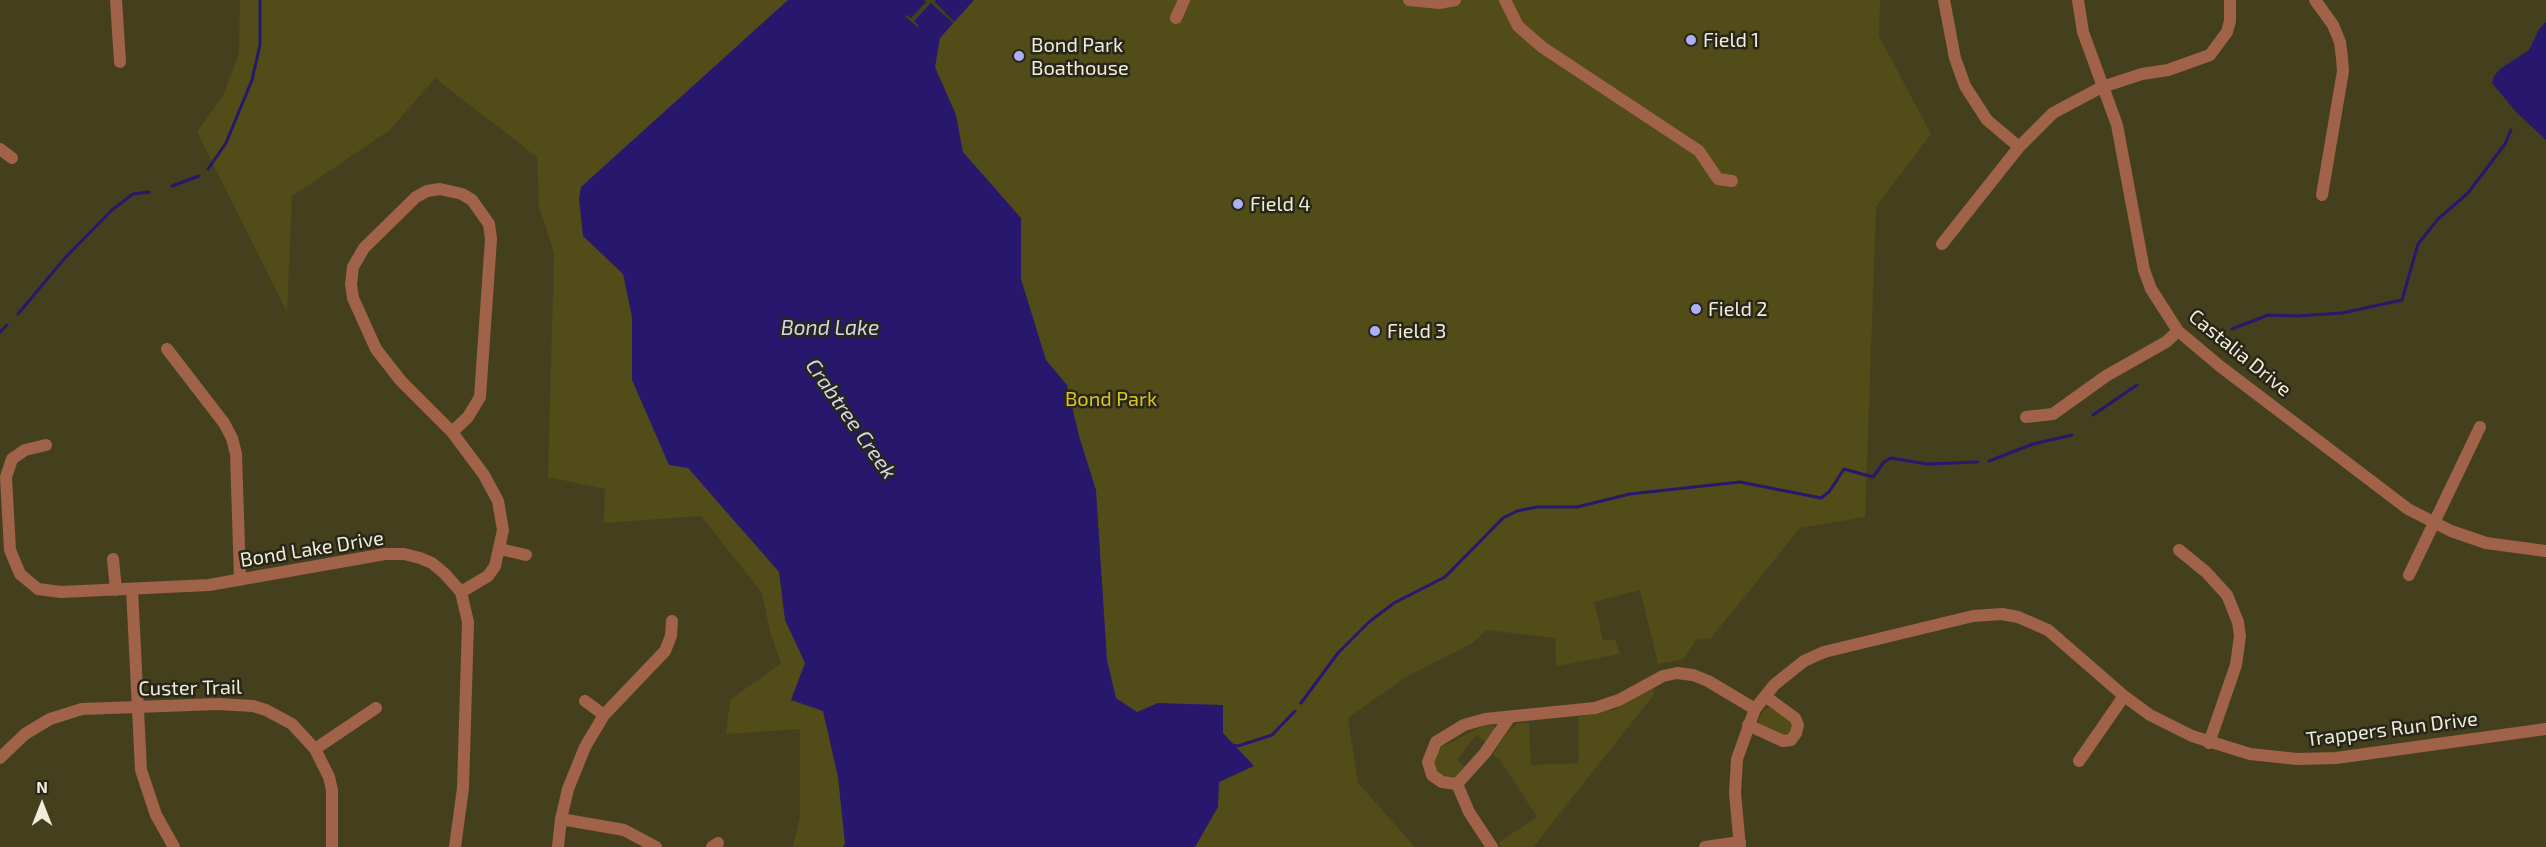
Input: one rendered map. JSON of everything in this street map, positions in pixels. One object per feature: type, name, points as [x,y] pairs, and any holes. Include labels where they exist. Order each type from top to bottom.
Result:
[{"type":"street","points":[[116,0],[120,62]]},
{"type":"street","points":[[1176,18],[1184,0]]},
{"type":"street","points":[[1409,0],[1438,3],[1455,0]]},
{"type":"street","points":[[1505,0],[1518,26],[1542,47],[1699,151],[1718,179],[1732,181]]},
{"type":"street","points":[[1944,0],[1954,57],[1967,91],[1987,120],[2019,147]]},
{"type":"street","name":"Castalia Drive","points":[[2078,0],[2083,32],[2120,135],[2144,270],[2151,289],[2178,332],[2408,509],[2451,531],[2486,543],[2546,551]]},
{"type":"street","points":[[1942,244],[2019,147],[2053,113],[2102,87],[2142,74],[2168,70],[2210,55],[2227,32],[2230,21],[2230,0]]},
{"type":"street","points":[[2315,0],[2324,10],[2336,33],[2342,64],[2322,195]]},
{"type":"street","points":[[0,149],[12,158]]},
{"type":"street","points":[[452,432],[468,417],[480,397],[491,238],[489,224],[480,208],[472,200],[462,194],[440,189],[427,191],[416,197],[364,248],[353,267],[351,284],[353,298],[376,349],[401,381],[452,432],[474,460],[498,501],[503,530],[495,566],[488,576],[462,592],[468,634],[463,788],[455,847]]},
{"type":"street","points":[[2026,417],[2053,414],[2106,376],[2166,342],[2178,332]]},
{"type":"street","points":[[167,349],[224,423],[232,438],[236,454],[240,580]]},
{"type":"street","points":[[2409,575],[2480,427]]},
{"type":"street","name":"Bond Lake Drive","points":[[46,445],[26,450],[12,459],[6,477],[10,550],[14,563],[26,580],[38,589],[60,592],[132,590],[240,580],[385,554],[404,554],[432,563],[462,592]]},
{"type":"street","points":[[500,549],[526,555]]},
{"type":"street","points":[[2180,550],[2206,572],[2227,595],[2238,622],[2240,636],[2236,665],[2209,743]]},
{"type":"street","points":[[113,559],[116,590]]},
{"type":"street","points":[[132,590],[141,770],[156,815],[174,847]]},
{"type":"street","name":"Trappers Run Drive","points":[[1740,845],[1735,780],[1737,759],[1755,709],[1788,672],[1824,652],[1963,618],[1991,614],[2018,617],[2048,630],[2124,696],[2173,728],[2209,743],[2272,758],[2317,759],[2546,729]]},
{"type":"street","points":[[558,847],[561,819],[576,765],[604,715],[665,651],[671,636],[672,621]]},
{"type":"street","points":[[1457,784],[1442,782],[1432,775],[1428,762],[1436,742],[1464,725],[1485,719],[1595,708],[1619,700],[1647,683],[1677,673],[1693,675],[1708,681],[1755,709]]},
{"type":"street","points":[[1748,725],[1782,741],[1791,740],[1796,733],[1798,725],[1795,718],[1765,696]]},
{"type":"street","points":[[2079,761],[2124,696]]},
{"type":"street","points":[[585,700],[604,715]]},
{"type":"street","name":"Custer Trail","points":[[0,758],[25,734],[50,719],[82,710],[218,704],[253,706],[266,710],[292,724],[315,749],[329,777],[332,790],[332,847]]},
{"type":"street","points":[[315,749],[376,708]]},
{"type":"street","points":[[1457,784],[1485,753],[1509,718]]},
{"type":"street","points":[[1457,784],[1469,812],[1492,847]]},
{"type":"street","points":[[561,819],[624,830],[656,847]]},
{"type":"street","points":[[1705,847],[1740,845]]},
{"type":"green space","name":"Bond Park","points":[[240,0],[1880,0],[1879,36],[1931,134],[1876,207],[1865,517],[1800,528],[1711,638],[1696,640],[1684,659],[1658,664],[1640,590],[1594,602],[1603,640],[1615,640],[1620,654],[1556,666],[1555,638],[1487,630],[1471,644],[1404,678],[1348,718],[1358,783],[1415,847],[793,847],[800,816],[800,729],[726,734],[730,700],[781,663],[770,632],[762,593],[701,516],[604,523],[605,489],[548,477],[554,253],[539,207],[537,157],[435,78],[390,130],[292,196],[287,312],[197,132],[223,96],[239,54]]},
{"type":"green space","points":[[1654,687],[1653,696],[1533,847],[1501,847],[1498,843],[1537,817],[1501,761],[1493,755],[1508,731],[1518,723],[1529,723],[1531,765],[1579,763],[1578,717],[1616,709]]},
{"type":"green space","points":[[1771,707],[1790,721],[1792,729],[1788,734],[1780,736],[1759,723],[1759,718],[1765,709]]},
{"type":"green space","points":[[1486,724],[1494,726],[1493,733],[1485,742],[1476,735],[1457,760],[1464,766],[1456,777],[1443,776],[1436,769],[1434,758],[1438,749]]},
{"type":"water","name":"Bond Lake","points":[[788,0],[974,0],[940,38],[935,67],[956,115],[963,152],[1021,218],[1021,279],[1046,360],[1067,385],[1079,436],[1096,490],[1107,660],[1116,698],[1137,712],[1158,703],[1223,705],[1223,733],[1254,766],[1219,782],[1218,807],[1195,847],[843,847],[845,844],[838,777],[823,711],[791,700],[805,663],[785,620],[779,572],[688,468],[669,465],[632,380],[632,317],[623,274],[583,236],[579,199],[581,187]]},
{"type":"water","points":[[2546,22],[2546,140],[2516,112],[2492,83],[2500,69],[2529,50],[2539,29]]},
{"type":"pier","points":[[924,0],[936,0],[935,2],[954,22],[931,3],[914,21],[919,26],[917,27],[905,16],[911,18],[926,2]]},
{"type":"waterway","points":[[208,169],[226,143],[252,80],[260,45],[260,0]]},
{"type":"waterway","points":[[2232,329],[2268,315],[2298,316],[2342,313],[2402,300],[2418,244],[2438,219],[2468,193],[2505,144],[2511,130]]},
{"type":"waterway","points":[[172,186],[199,176]]},
{"type":"waterway","points":[[18,314],[64,259],[112,210],[133,194],[149,192]]},
{"type":"waterway","points":[[0,332],[7,325]]},
{"type":"waterway","points":[[2093,415],[2137,385]]},
{"type":"waterway","points":[[1989,461],[2033,444],[2072,435]]},
{"type":"waterway","points":[[1301,703],[1338,653],[1369,622],[1394,603],[1445,577],[1503,518],[1517,511],[1537,507],[1577,507],[1630,494],[1740,482],[1821,498],[1829,492],[1844,469],[1873,477],[1884,462],[1891,458],[1927,464],[1978,462]]},
{"type":"waterway","points":[[1230,745],[1238,746],[1272,735],[1295,711]]},
{"type":"place","name":"Field 1","points":[[1691,40]]},
{"type":"place","name":"Bond Park Boathouse","points":[[1019,56]]},
{"type":"place","name":"Field 4","points":[[1238,204]]},
{"type":"place","name":"Field 2","points":[[1696,309]]},
{"type":"place","name":"Field 3","points":[[1375,331]]},
{"type":"water label","name":"Crabtree Creek","points":[[851,419]]}]
